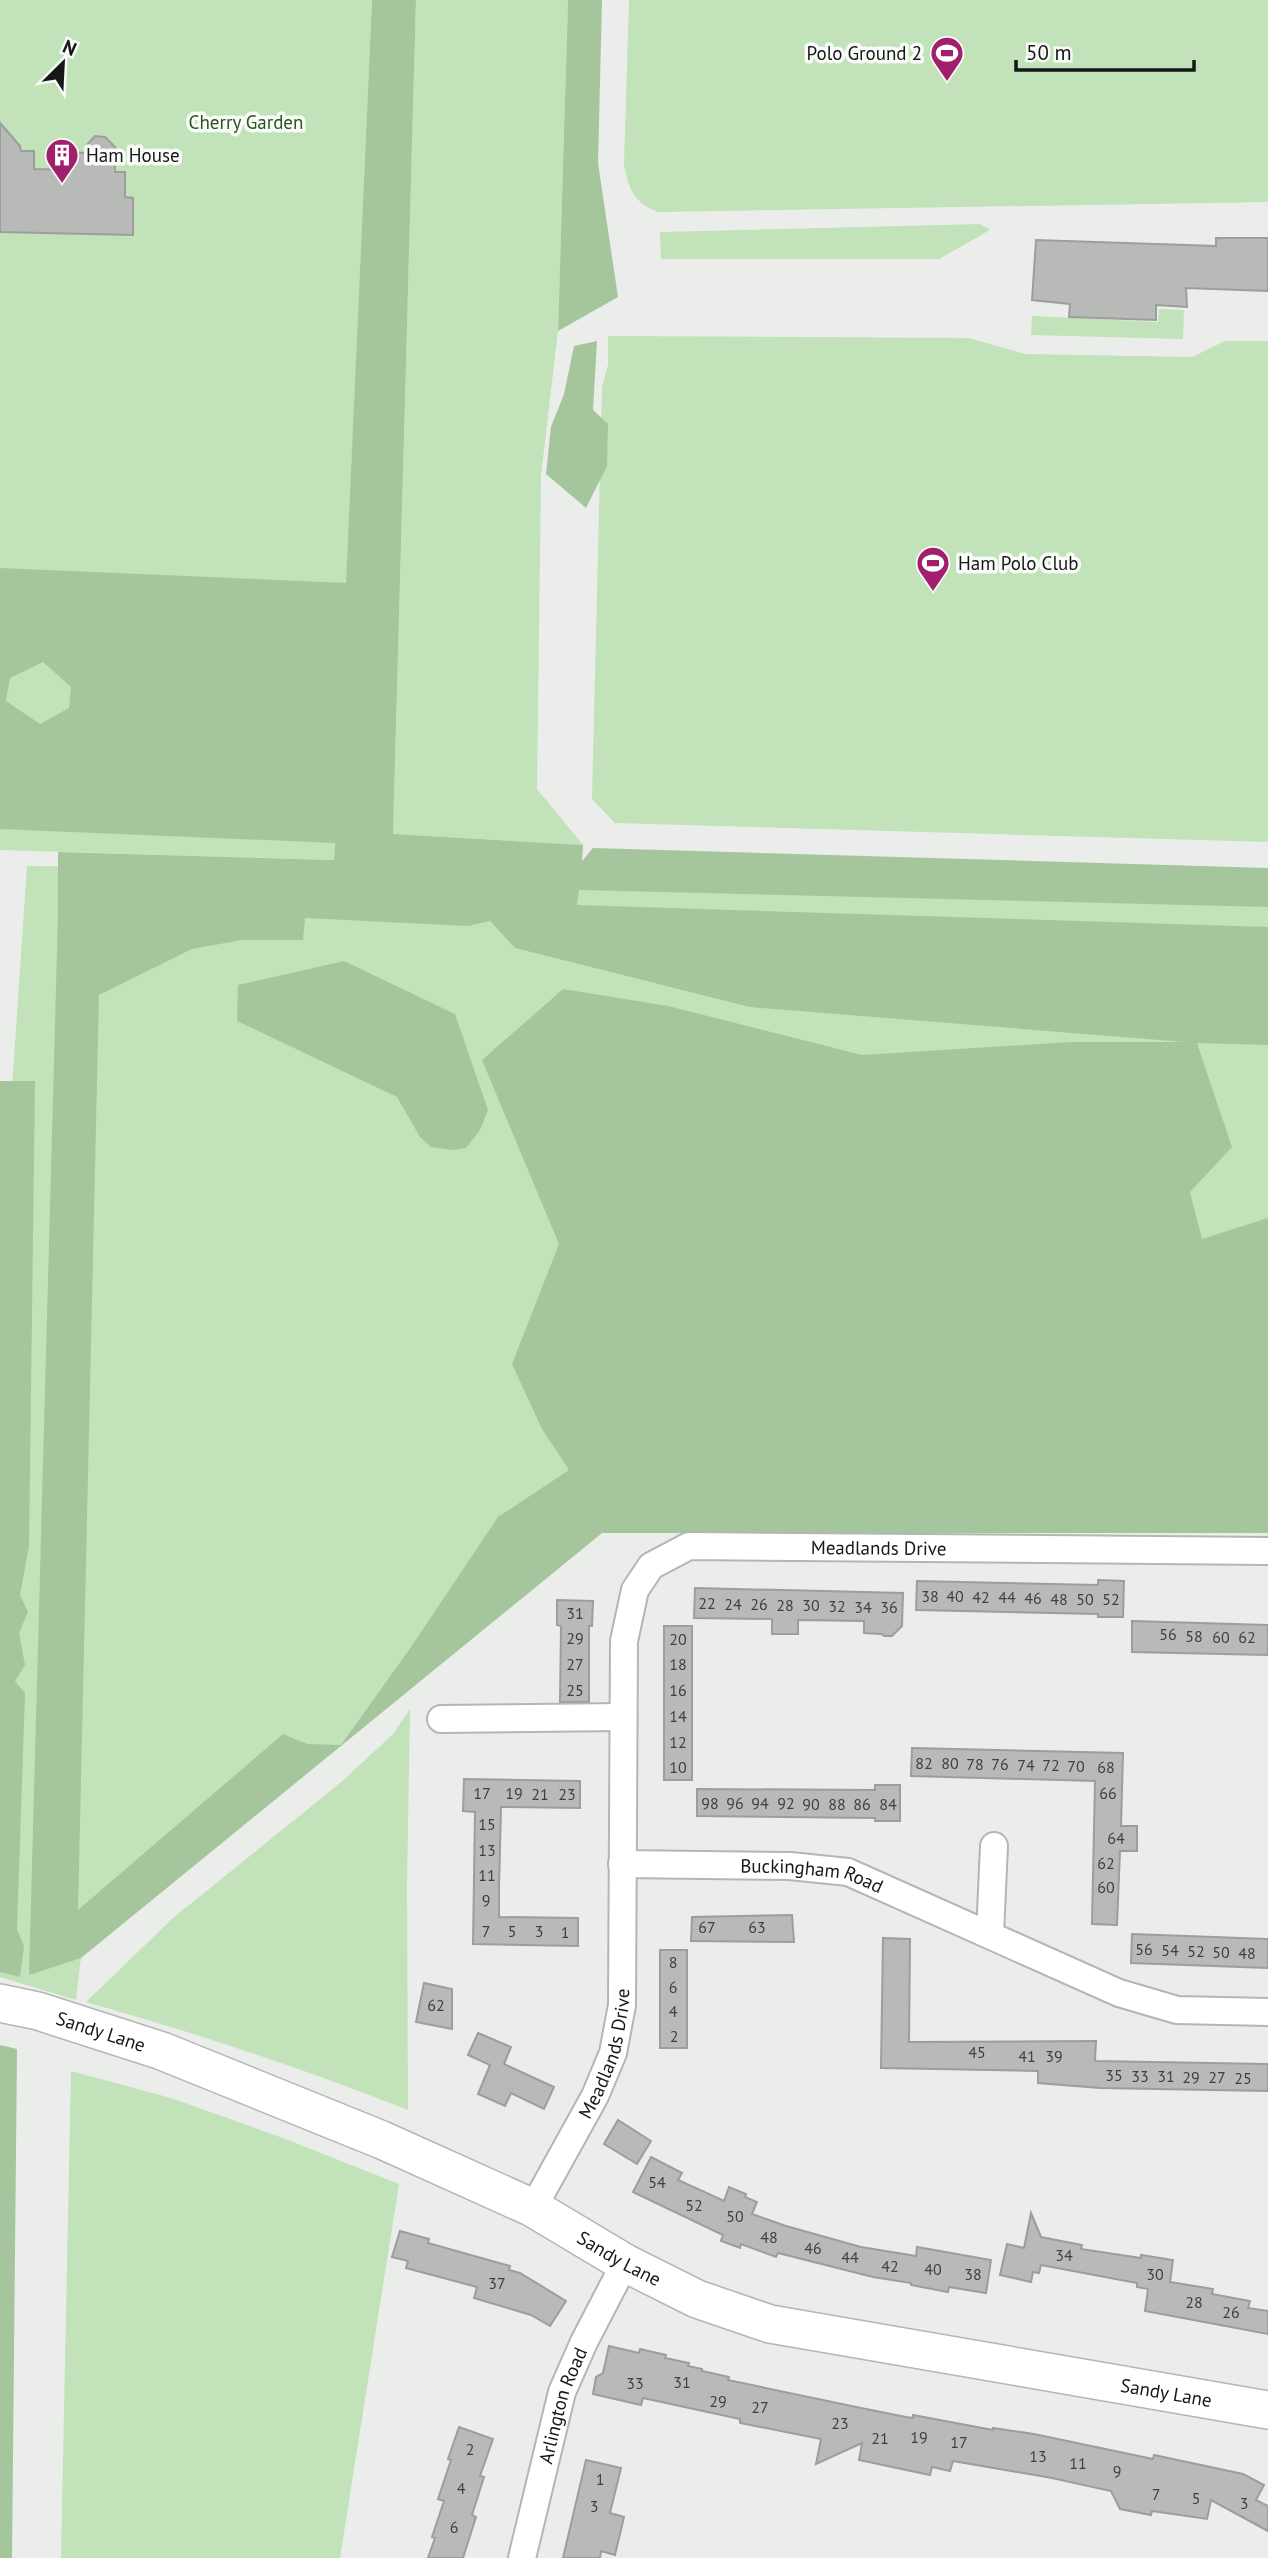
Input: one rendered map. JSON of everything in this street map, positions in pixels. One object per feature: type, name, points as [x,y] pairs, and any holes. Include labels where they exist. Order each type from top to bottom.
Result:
[{"type":"street","name":"Meadlands Drive","points":[[534,2208],[595,2096],[613,2053],[621,2005],[624,1642],[635,1590],[651,1566],[689,1546],[1268,1550]]},
{"type":"street","points":[[441,1718],[623,1717]]},
{"type":"street","points":[[989,1934],[994,1846]]},
{"type":"street","name":"Buckingham Road","points":[[622,1864],[790,1866],[848,1872],[1131,1997],[1177,2010],[1268,2012]]},
{"type":"street","name":"Sandy Lane","points":[[0,2003],[38,2011],[162,2051],[382,2140],[534,2208],[625,2263],[697,2299],[770,2324],[1268,2410]]},
{"type":"street","name":"Arlington Road","points":[[522,2558],[562,2392],[584,2342],[625,2263]]},
{"type":"green space","name":"Cherry Garden","points":[[0,0],[372,0],[334,860],[0,850]]},
{"type":"green space","points":[[372,0],[416,0],[393,834],[583,845],[582,861],[593,848],[1268,868],[1268,907],[579,890],[577,905],[1268,927],[1268,1045],[1197,1043],[1232,1147],[1190,1192],[1202,1239],[1268,1218],[1268,1533],[602,1533],[81,1958],[29,1975],[58,852],[334,860],[335,843],[0,829],[0,568],[346,583]],"holes":[[[43,662],[71,687],[69,708],[40,724],[6,701],[10,678]],[[305,918],[468,926],[490,921],[515,948],[750,1007],[1184,1042],[1070,1042],[862,1055],[668,1006],[563,989],[482,1060],[559,1244],[512,1364],[542,1429],[569,1470],[498,1517],[341,1745],[307,1744],[283,1734],[78,1910],[99,995],[192,949],[242,940],[303,940]]]},
{"type":"green space","points":[[416,0],[568,0],[558,331],[541,475],[537,789],[583,845],[393,834]]},
{"type":"green space","points":[[568,0],[602,0],[598,163],[618,297],[558,331]]},
{"type":"green space","name":"Polo Ground 2","points":[[629,0],[1268,0],[1268,202],[659,212],[644,205],[634,195],[624,165]]},
{"type":"green space","points":[[980,224],[990,230],[939,259],[661,259],[660,232]]},
{"type":"green space","points":[[1159,309],[1184,310],[1183,339],[1031,335],[1032,316],[1158,322]]},
{"type":"green space","name":"Ham Polo Club","points":[[608,336],[969,338],[1025,354],[1192,357],[1225,341],[1268,341],[1268,842],[615,823],[592,799],[602,387],[608,365]]},
{"type":"green space","points":[[597,341],[593,410],[608,424],[607,466],[586,508],[546,474],[551,427],[564,394],[574,346]]},
{"type":"green space","points":[[27,866],[568,872],[1268,888],[1268,1533],[602,1533],[81,1957],[76,2000],[0,1977],[0,1529],[12,1088]]},
{"type":"green space","points":[[344,961],[455,1014],[488,1110],[480,1130],[466,1148],[453,1150],[431,1147],[420,1137],[397,1097],[237,1021],[238,985]]},
{"type":"green space","points":[[0,1081],[35,1081],[29,1546],[20,1595],[28,1612],[19,1633],[25,1665],[15,1681],[25,1693],[17,1929],[24,1946],[20,1977],[0,1972]]},
{"type":"green space","points":[[410,1709],[407,1885],[408,2110],[248,2052],[86,2002],[173,1918],[339,1784],[393,1734]]},
{"type":"green space","points":[[0,2045],[17,2049],[12,2558],[0,2558]]},
{"type":"green space","points":[[71,2071],[171,2098],[283,2138],[399,2184],[340,2558],[61,2558]]},
{"type":"building","name":"Ham House","points":[[0,123],[20,146],[21,151],[34,151],[34,169],[72,170],[72,152],[85,153],[85,147],[95,136],[105,137],[115,147],[115,172],[125,172],[125,197],[133,198],[133,235],[0,232]]},
{"type":"building","points":[[1216,238],[1268,238],[1268,291],[1186,288],[1187,307],[1156,305],[1156,320],[1069,317],[1070,304],[1032,300],[1036,240],[1216,246]]},
{"type":"building","points":[[1098,1580],[1124,1581],[1123,1617],[1098,1617],[1098,1614],[916,1610],[917,1581],[1098,1585]]},
{"type":"building","points":[[695,1588],[903,1593],[902,1626],[892,1636],[884,1636],[864,1633],[864,1621],[798,1620],[798,1634],[772,1634],[772,1619],[694,1618]]},
{"type":"building","points":[[557,1600],[593,1601],[592,1626],[589,1626],[589,1702],[560,1702],[561,1626],[557,1625]]},
{"type":"building","points":[[1132,1621],[1268,1625],[1268,1655],[1132,1652]]},
{"type":"building","points":[[664,1626],[692,1626],[692,1780],[664,1780]]},
{"type":"building","points":[[912,1748],[1123,1753],[1121,1826],[1137,1826],[1137,1851],[1120,1851],[1117,1925],[1092,1924],[1095,1781],[911,1776]]},
{"type":"building","points":[[464,1779],[580,1781],[580,1808],[501,1807],[499,1888],[499,1917],[578,1918],[578,1946],[473,1944],[475,1812],[463,1811]]},
{"type":"building","points":[[875,1785],[900,1785],[900,1821],[875,1821],[875,1818],[697,1816],[697,1789],[875,1790]]},
{"type":"building","points":[[792,1915],[794,1942],[691,1941],[692,1917]]},
{"type":"building","points":[[1132,1934],[1268,1939],[1268,1968],[1131,1963]]},
{"type":"building","points":[[883,1938],[910,1939],[909,2042],[1096,2041],[1095,2061],[1268,2064],[1268,2091],[1100,2088],[1038,2083],[1038,2071],[881,2068]]},
{"type":"building","points":[[660,1950],[687,1950],[687,2048],[660,2048]]},
{"type":"building","points":[[424,1983],[452,1989],[452,2029],[416,2022]]},
{"type":"building","points":[[478,2033],[511,2047],[504,2064],[554,2087],[544,2109],[511,2093],[505,2106],[478,2094],[490,2065],[468,2055]]},
{"type":"building","points":[[618,2120],[651,2141],[637,2164],[604,2144]]},
{"type":"building","points":[[651,2157],[682,2173],[678,2180],[724,2201],[729,2187],[746,2194],[745,2197],[757,2202],[752,2214],[786,2226],[861,2247],[916,2256],[917,2247],[991,2260],[986,2293],[949,2287],[948,2292],[911,2285],[778,2253],[776,2257],[741,2244],[740,2248],[721,2241],[723,2235],[633,2192]]},
{"type":"building","points":[[1031,2213],[1041,2237],[1082,2245],[1081,2249],[1173,2260],[1170,2282],[1213,2289],[1212,2294],[1250,2301],[1248,2308],[1268,2311],[1268,2334],[1145,2311],[1148,2289],[1137,2287],[1137,2283],[1041,2265],[1039,2273],[1033,2272],[1031,2282],[1000,2275],[1007,2244],[1024,2248]]},
{"type":"building","points":[[400,2231],[429,2239],[428,2243],[510,2266],[509,2270],[520,2273],[566,2301],[550,2326],[531,2315],[474,2298],[477,2287],[406,2268],[408,2261],[392,2257]]},
{"type":"building","points":[[609,2346],[639,2353],[640,2349],[666,2355],[665,2358],[689,2363],[688,2366],[702,2371],[729,2377],[728,2380],[861,2408],[906,2417],[913,2418],[913,2415],[993,2430],[1034,2434],[1153,2459],[1154,2455],[1243,2474],[1264,2485],[1256,2500],[1268,2506],[1268,2531],[1211,2500],[1207,2519],[1152,2511],[1151,2515],[1120,2509],[1111,2491],[1052,2478],[953,2461],[950,2471],[932,2467],[930,2475],[859,2460],[862,2443],[816,2464],[821,2439],[740,2423],[740,2419],[643,2398],[641,2405],[593,2394],[596,2377],[603,2373]]},
{"type":"building","points":[[459,2427],[493,2439],[480,2476],[484,2477],[472,2515],[476,2517],[463,2558],[428,2558],[444,2501],[438,2499]]},
{"type":"building","points":[[586,2460],[621,2468],[610,2513],[624,2517],[615,2555],[601,2551],[600,2558],[563,2558]]},
{"type":"place","name":"Polo Ground 2","points":[[947,83]]},
{"type":"place","name":"Ham House","points":[[62,185]]},
{"type":"place","name":"Ham Polo Club","points":[[933,593]]}]
